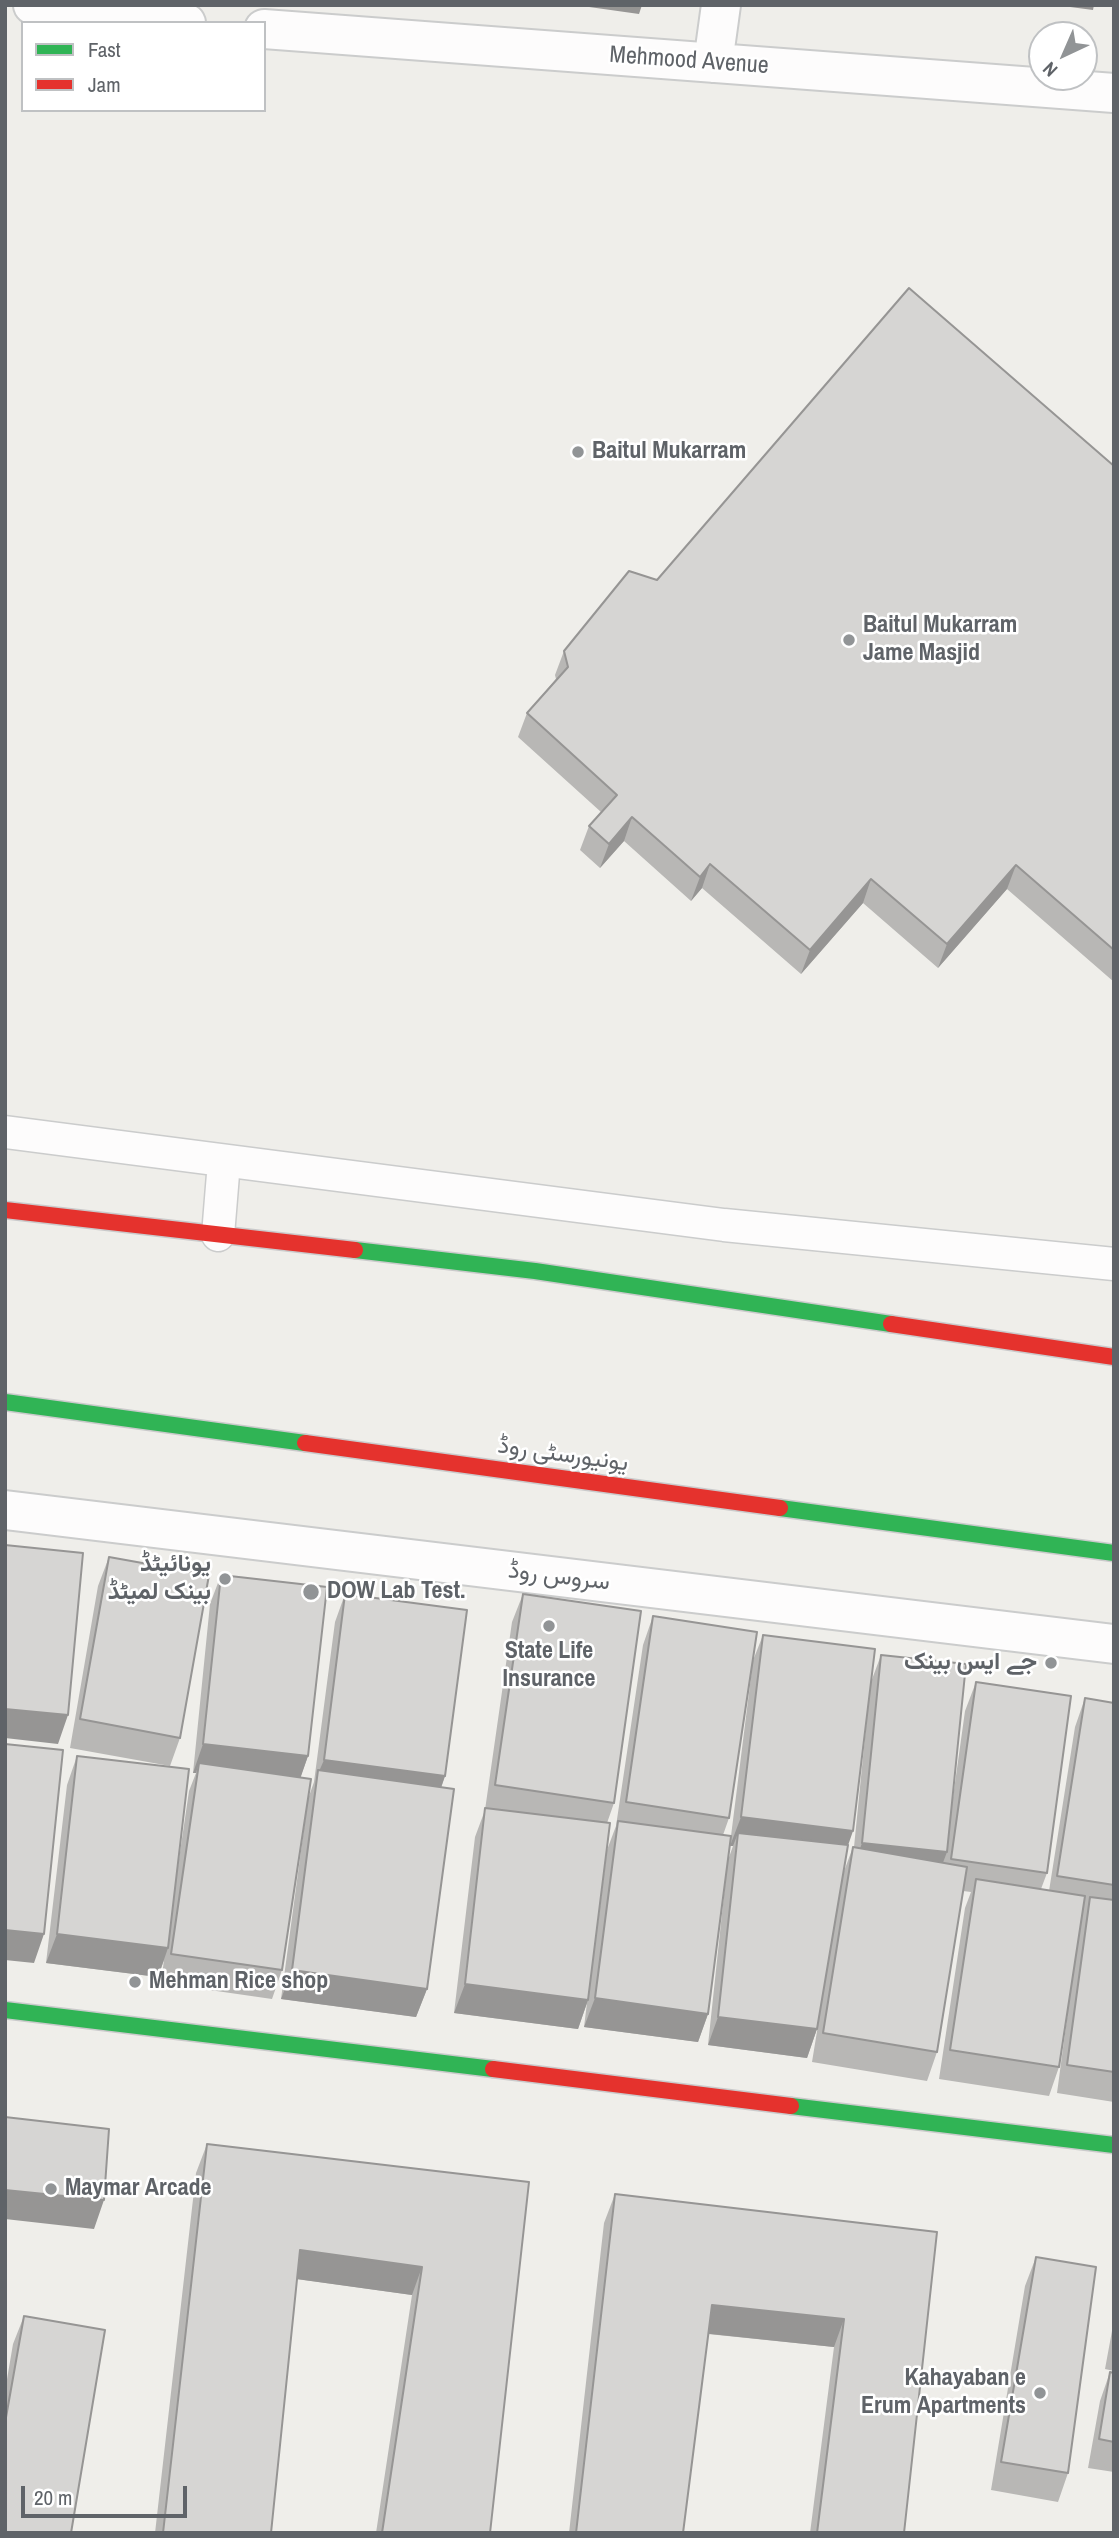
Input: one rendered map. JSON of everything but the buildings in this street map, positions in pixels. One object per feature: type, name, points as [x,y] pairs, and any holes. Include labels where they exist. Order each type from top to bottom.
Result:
[{"type":"main road","points":[[5,1210],[535,1271],[1114,1357]]},
{"type":"main road","name":"یونیورسٹی روڈ","points":[[5,1402],[1114,1553]]},
{"type":"main road","points":[[5,2010],[1114,2145]]},
{"type":"street","points":[[33,5],[165,16]]},
{"type":"street","points":[[713,63],[721,5]]},
{"type":"street","name":"Mehmood Avenue","points":[[266,29],[1114,93]]},
{"type":"street","name":"سروس روڈ","points":[[5,1510],[1114,1644]]},
{"type":"lane","points":[[5,1132],[724,1226],[1114,1264]]},
{"type":"lane","points":[[218,1235],[224,1162]]},
{"type":"traffic: fast","points":[[355,1250],[535,1271],[891,1324]]},
{"type":"traffic: fast","points":[[5,1402],[305,1443]]},
{"type":"traffic: fast","points":[[780,1508],[1114,1553]]},
{"type":"traffic: fast","points":[[5,2010],[493,2069]]},
{"type":"traffic: fast","points":[[791,2106],[1114,2145]]},
{"type":"traffic: jam","points":[[5,1210],[355,1250]]},
{"type":"traffic: jam","points":[[891,1324],[1114,1357]]},
{"type":"traffic: jam","points":[[305,1443],[780,1508]]},
{"type":"traffic: jam","points":[[493,2069],[791,2106]]},
{"type":"place","name":"Baitul Mukarram","points":[[578,452]]},
{"type":"place","name":"Baitul Mukarram Jame Masjid","points":[[849,640]]},
{"type":"place","name":"یونائیٹڈ بینک لمیٹڈ","points":[[225,1579]]},
{"type":"place","name":"DOW Lab Test.","points":[[311,1592]]},
{"type":"place","name":"State Life Insurance","points":[[549,1626]]},
{"type":"place","name":"جے ایس بینک","points":[[1051,1663]]},
{"type":"place","name":"Mehman Rice shop","points":[[135,1982]]},
{"type":"place","name":"Maymar Arcade","points":[[51,2189]]},
{"type":"place","name":"Kahayaban e Erum Apartments","points":[[1040,2393]]}]
